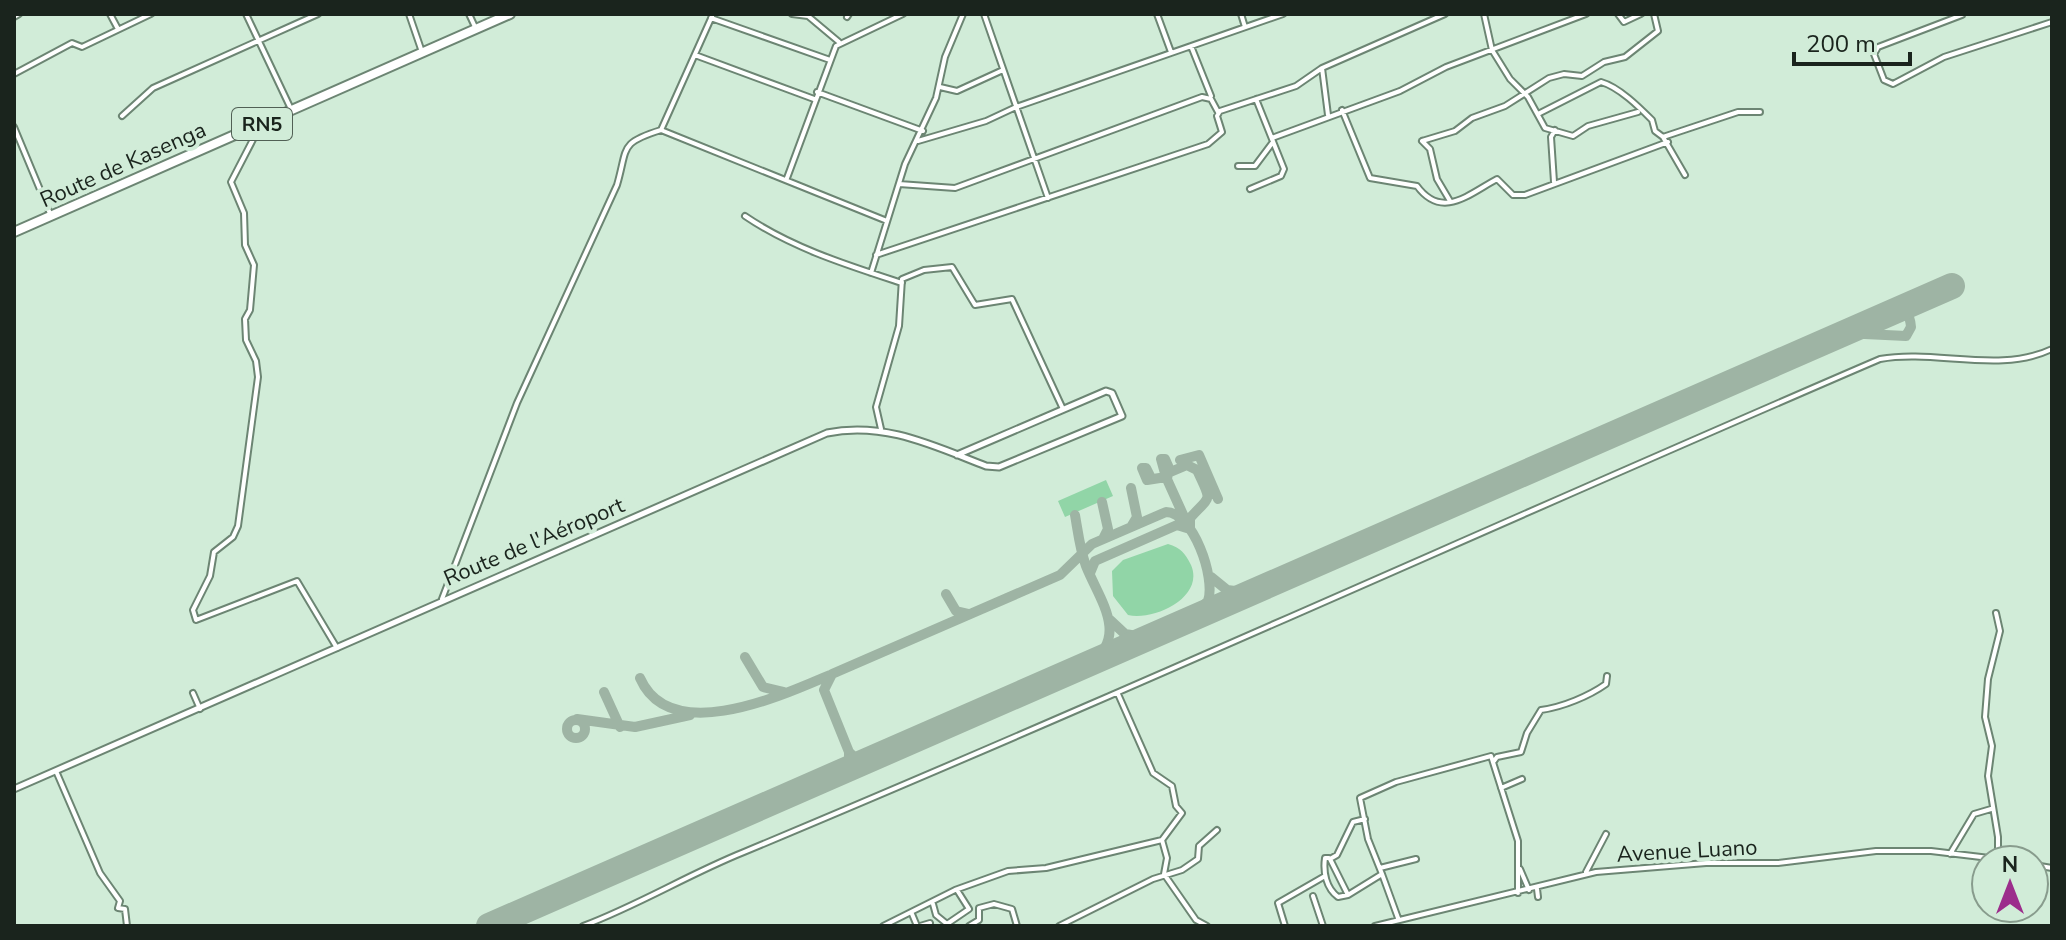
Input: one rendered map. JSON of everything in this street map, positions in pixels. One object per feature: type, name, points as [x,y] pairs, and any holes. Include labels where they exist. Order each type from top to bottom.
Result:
[{"type":"highway","name":"Route de Kasenga","points":[[14,232],[510,14]]},
{"type":"main road","name":"Route de l'Aéroport","points":[[14,789],[827,433],[856,428],[881,429],[986,466],[1003,467],[1122,418],[1112,393],[1106,391],[1063,409]]},
{"type":"main road","points":[[957,455],[1063,409]]},
{"type":"street","points":[[110,14],[118,29]]},
{"type":"street","points":[[14,74],[72,43],[82,47],[151,14]]},
{"type":"street","points":[[247,14],[292,111]]},
{"type":"street","points":[[122,116],[153,88],[318,14]]},
{"type":"street","points":[[409,14],[422,52]]},
{"type":"street","points":[[469,14],[476,29]]},
{"type":"street","points":[[792,14],[808,16],[839,43]]},
{"type":"street","points":[[787,178],[814,99],[839,43],[903,14]]},
{"type":"street","points":[[871,273],[899,184],[940,87],[945,57],[963,14]]},
{"type":"street","points":[[984,14],[1048,198]]},
{"type":"street","points":[[1157,14],[1171,52]]},
{"type":"street","points":[[1241,14],[1245,27]]},
{"type":"street","points":[[918,141],[986,121],[1016,107],[1283,14]]},
{"type":"street","points":[[1218,112],[1296,86],[1322,68],[1445,14]]},
{"type":"street","points":[[1484,14],[1492,50],[1545,128],[1573,136],[1588,126],[1638,112]]},
{"type":"street","points":[[1238,166],[1255,166],[1273,140],[1328,115],[1400,91],[1446,67],[1586,14]]},
{"type":"street","points":[[1618,14],[1624,22],[1641,14]]},
{"type":"street","points":[[1450,201],[1437,179],[1430,149],[1422,141],[1455,131],[1472,118],[1557,75],[1582,76],[1604,62],[1629,55],[1658,31],[1654,14]]},
{"type":"street","points":[[1963,14],[1878,47],[1874,54],[1884,80],[1893,84],[1944,57],[2052,22]]},
{"type":"street","points":[[661,130],[712,16],[830,60]]},
{"type":"street","points":[[876,255],[1208,144],[1222,132],[1218,112],[1191,46]]},
{"type":"street","points":[[695,55],[814,99]]},
{"type":"street","points":[[1322,68],[1328,115]]},
{"type":"street","points":[[940,87],[957,91],[1003,70]]},
{"type":"street","points":[[1538,114],[1601,82],[1620,89],[1638,112],[1647,115],[1655,131],[1668,142],[1685,175]]},
{"type":"street","points":[[817,92],[923,131]]},
{"type":"street","points":[[899,184],[955,188],[1202,97],[1211,99]]},
{"type":"street","points":[[1250,189],[1284,173],[1256,99]]},
{"type":"street","points":[[1342,110],[1370,178],[1417,186],[1425,197],[1450,201],[1468,198],[1497,179],[1513,195],[1525,195],[1668,142]]},
{"type":"street","points":[[1663,137],[1738,112],[1760,112]]},
{"type":"street","points":[[261,124],[231,182],[244,213],[245,245],[254,265],[250,310],[245,319],[246,340],[256,361],[258,377],[246,451],[246,482],[238,526],[233,537],[215,550],[210,576],[193,612],[196,620],[297,581],[337,648]]},
{"type":"street","points":[[14,127],[51,216]]},
{"type":"street","points":[[442,599],[517,403],[612,197],[624,151],[634,139],[661,130],[787,178],[887,221]]},
{"type":"street","points":[[1554,182],[1551,137],[1555,130]]},
{"type":"street","points":[[745,216],[785,242],[902,283]]},
{"type":"street","points":[[881,429],[876,407],[899,326],[902,279],[924,270],[952,267],[973,304],[1012,299],[1063,409]]},
{"type":"street","points":[[583,926],[651,898],[744,852],[1117,693],[1683,442],[1880,359],[1904,356],[2017,359],[2052,349]]},
{"type":"street","points":[[1996,613],[2000,617],[2000,631],[1987,682],[1985,717],[1992,746],[1988,774],[1998,844]]},
{"type":"street","points":[[1493,763],[1497,757],[1521,752],[1527,733],[1541,710],[1559,707],[1600,689],[1606,684],[1607,676]]},
{"type":"street","points":[[193,693],[200,709]]},
{"type":"street","points":[[883,926],[957,890],[1008,871],[1046,868],[1162,840],[1182,813],[1176,806],[1172,786],[1153,773],[1117,693]]},
{"type":"street","points":[[1398,918],[1368,839],[1360,798],[1396,782],[1486,756],[1491,756],[1513,820],[1520,869],[1518,893]]},
{"type":"street","points":[[56,771],[100,873],[120,901],[118,908],[125,909],[127,926]]},
{"type":"street","points":[[1501,788],[1522,779]]},
{"type":"street","points":[[1950,854],[1974,814],[1991,809]]},
{"type":"street","points":[[1365,819],[1353,822],[1337,855],[1324,860],[1325,876],[1333,895],[1339,898],[1382,874]]},
{"type":"street","points":[[1059,926],[1071,924],[1164,874],[1198,861],[1199,846],[1217,830]]},
{"type":"street","points":[[1585,874],[1606,834]]},
{"type":"street","points":[[1162,840],[1167,858],[1164,874],[1195,919],[1207,926]]},
{"type":"street","name":"Avenue Luano","points":[[1375,926],[1398,918],[1537,889],[1585,874],[1706,863],[1778,863],[1871,851],[1970,856]]},
{"type":"street","points":[[1329,858],[1348,895]]},
{"type":"street","points":[[1380,868],[1416,859]]},
{"type":"street","points":[[1520,869],[1529,890]]},
{"type":"street","points":[[1285,926],[1278,903],[1325,876]]},
{"type":"street","points":[[1537,889],[1538,897]]},
{"type":"street","points":[[933,903],[937,916],[946,924],[958,919],[969,909],[957,890]]},
{"type":"street","points":[[1313,896],[1323,926]]},
{"type":"street","points":[[969,926],[978,924],[979,908],[994,904],[1012,909],[1017,926]]},
{"type":"street","points":[[912,914],[919,926],[930,923]]},
{"type":"green space","points":[[1106,480],[1113,496],[1065,517],[1058,501]]},
{"type":"green space","points":[[1168,544],[1179,549],[1189,561],[1193,577],[1191,587],[1184,596],[1163,610],[1139,616],[1128,615],[1113,596],[1112,571],[1123,560]]},
{"type":"taxiway","points":[[1844,333],[1906,336],[1911,327],[1906,312],[1896,308],[1872,321]]},
{"type":"taxiway","points":[[1180,460],[1199,455],[1218,499]]},
{"type":"taxiway","points":[[1166,477],[1161,459],[1165,459],[1169,468]]},
{"type":"taxiway","points":[[1167,479],[1168,473],[1187,465],[1197,470],[1207,497],[1190,518],[1190,527]]},
{"type":"taxiway","points":[[1150,476],[1146,468],[1142,468],[1147,480],[1166,477],[1185,519]]},
{"type":"taxiway","points":[[1131,488],[1137,517],[1131,527]]},
{"type":"taxiway","points":[[1102,502],[1108,529],[1103,539]]},
{"type":"taxiway","points":[[842,772],[849,763],[849,752],[824,690],[832,674],[1060,575],[1092,544],[1166,512],[1176,515],[1193,534],[1209,577],[1208,601],[1189,620]]},
{"type":"taxiway","points":[[1075,515],[1084,560],[1108,616],[1110,629],[1102,652],[1091,663]]},
{"type":"taxiway","points":[[1090,573],[1095,561],[1177,525],[1190,529]]},
{"type":"taxiway","points":[[1211,577],[1227,590],[1251,593]]},
{"type":"taxiway","points":[[946,594],[956,611],[969,614]]},
{"type":"taxiway","points":[[1110,620],[1125,634],[1149,638]]},
{"type":"taxiway","points":[[745,657],[763,687],[784,692]]},
{"type":"taxiway","points":[[640,678],[655,699],[676,709],[701,713],[757,703],[830,675]]},
{"type":"taxiway","points":[[604,692],[620,727]]},
{"type":"taxiway","points":[[577,719],[635,727],[690,715]]},
{"type":"taxiway","points":[[572,720],[580,720],[585,729],[583,736],[572,738],[567,733],[567,725],[572,720]]},
{"type":"taxiway","points":[[849,752],[855,758],[869,760]]},
{"type":"runway","points":[[489,926],[1952,286]]}]
